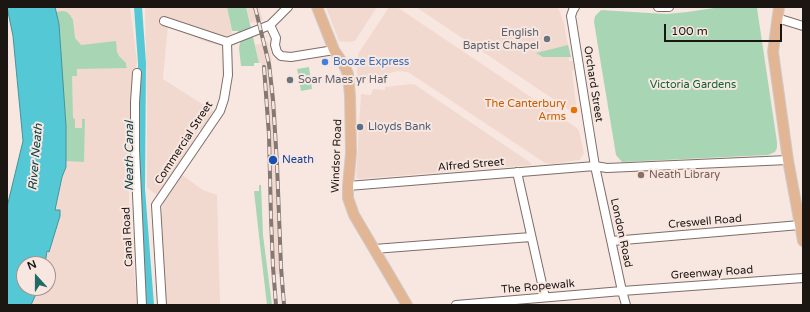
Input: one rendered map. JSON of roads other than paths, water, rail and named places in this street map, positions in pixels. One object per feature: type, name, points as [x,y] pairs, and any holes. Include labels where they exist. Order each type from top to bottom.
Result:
[{"type":"main road","name":"Windsor Road","points":[[316,7],[334,50],[348,74],[351,153],[348,198],[354,215],[407,305]]},
{"type":"main road","points":[[779,7],[773,52],[788,160],[803,241]]},
{"type":"street","points":[[164,21],[226,42],[270,25],[288,7]]},
{"type":"street","points":[[658,7],[669,7]]},
{"type":"street","name":"Orchard Street","points":[[573,8],[571,16],[595,166]]},
{"type":"street","points":[[777,18],[803,26]]},
{"type":"street","points":[[270,25],[276,38],[275,45],[277,52],[281,56],[291,57],[334,50]]},
{"type":"street","name":"Commercial Street","points":[[162,305],[156,205],[220,111],[224,99],[228,75],[226,42]]},
{"type":"street","name":"Canal Road","points":[[137,73],[135,102],[135,150],[142,305]]},
{"type":"street","points":[[595,166],[607,168],[788,160]]},
{"type":"street","name":"Alfred Street","points":[[348,186],[595,166]]},
{"type":"street","name":"London Road","points":[[595,166],[626,305]]},
{"type":"street","points":[[517,172],[531,237],[547,300]]},
{"type":"street","name":"Creswell Road","points":[[612,241],[800,225]]},
{"type":"street","points":[[374,249],[531,237]]},
{"type":"street","name":"Greenway Road","points":[[622,290],[803,278]]},
{"type":"street","name":"The Ropewalk","points":[[456,305],[547,300],[622,290]]},
{"type":"water","name":"River Neath","points":[[7,7],[55,7],[59,24],[66,126],[66,167],[62,177],[55,210],[60,210],[60,216],[49,252],[47,251],[46,256],[16,256],[16,296],[35,296],[31,305],[7,305],[7,207],[23,141],[13,36]]},
{"type":"waterway","name":"Neath Canal","points":[[138,7],[142,63],[141,189],[150,305]]},
{"type":"railway","points":[[255,7],[269,64],[273,100],[284,305]]},
{"type":"railway","points":[[264,67],[269,135],[273,267],[276,305]]},
{"type":"place","name":"English Baptist Chapel","points":[[547,39]]},
{"type":"place","name":"Booze Express","points":[[325,62]]},
{"type":"place","name":"Soar Maes yr Haf","points":[[290,80]]},
{"type":"place","name":"The Canterbury Arms","points":[[574,110]]},
{"type":"place","name":"Lloyds Bank","points":[[360,127]]},
{"type":"place","name":"Neath","points":[[273,160]]},
{"type":"place","name":"Neath Library","points":[[641,175]]},
{"type":"park label","name":"Victoria Gardens","points":[[693,85]]}]
